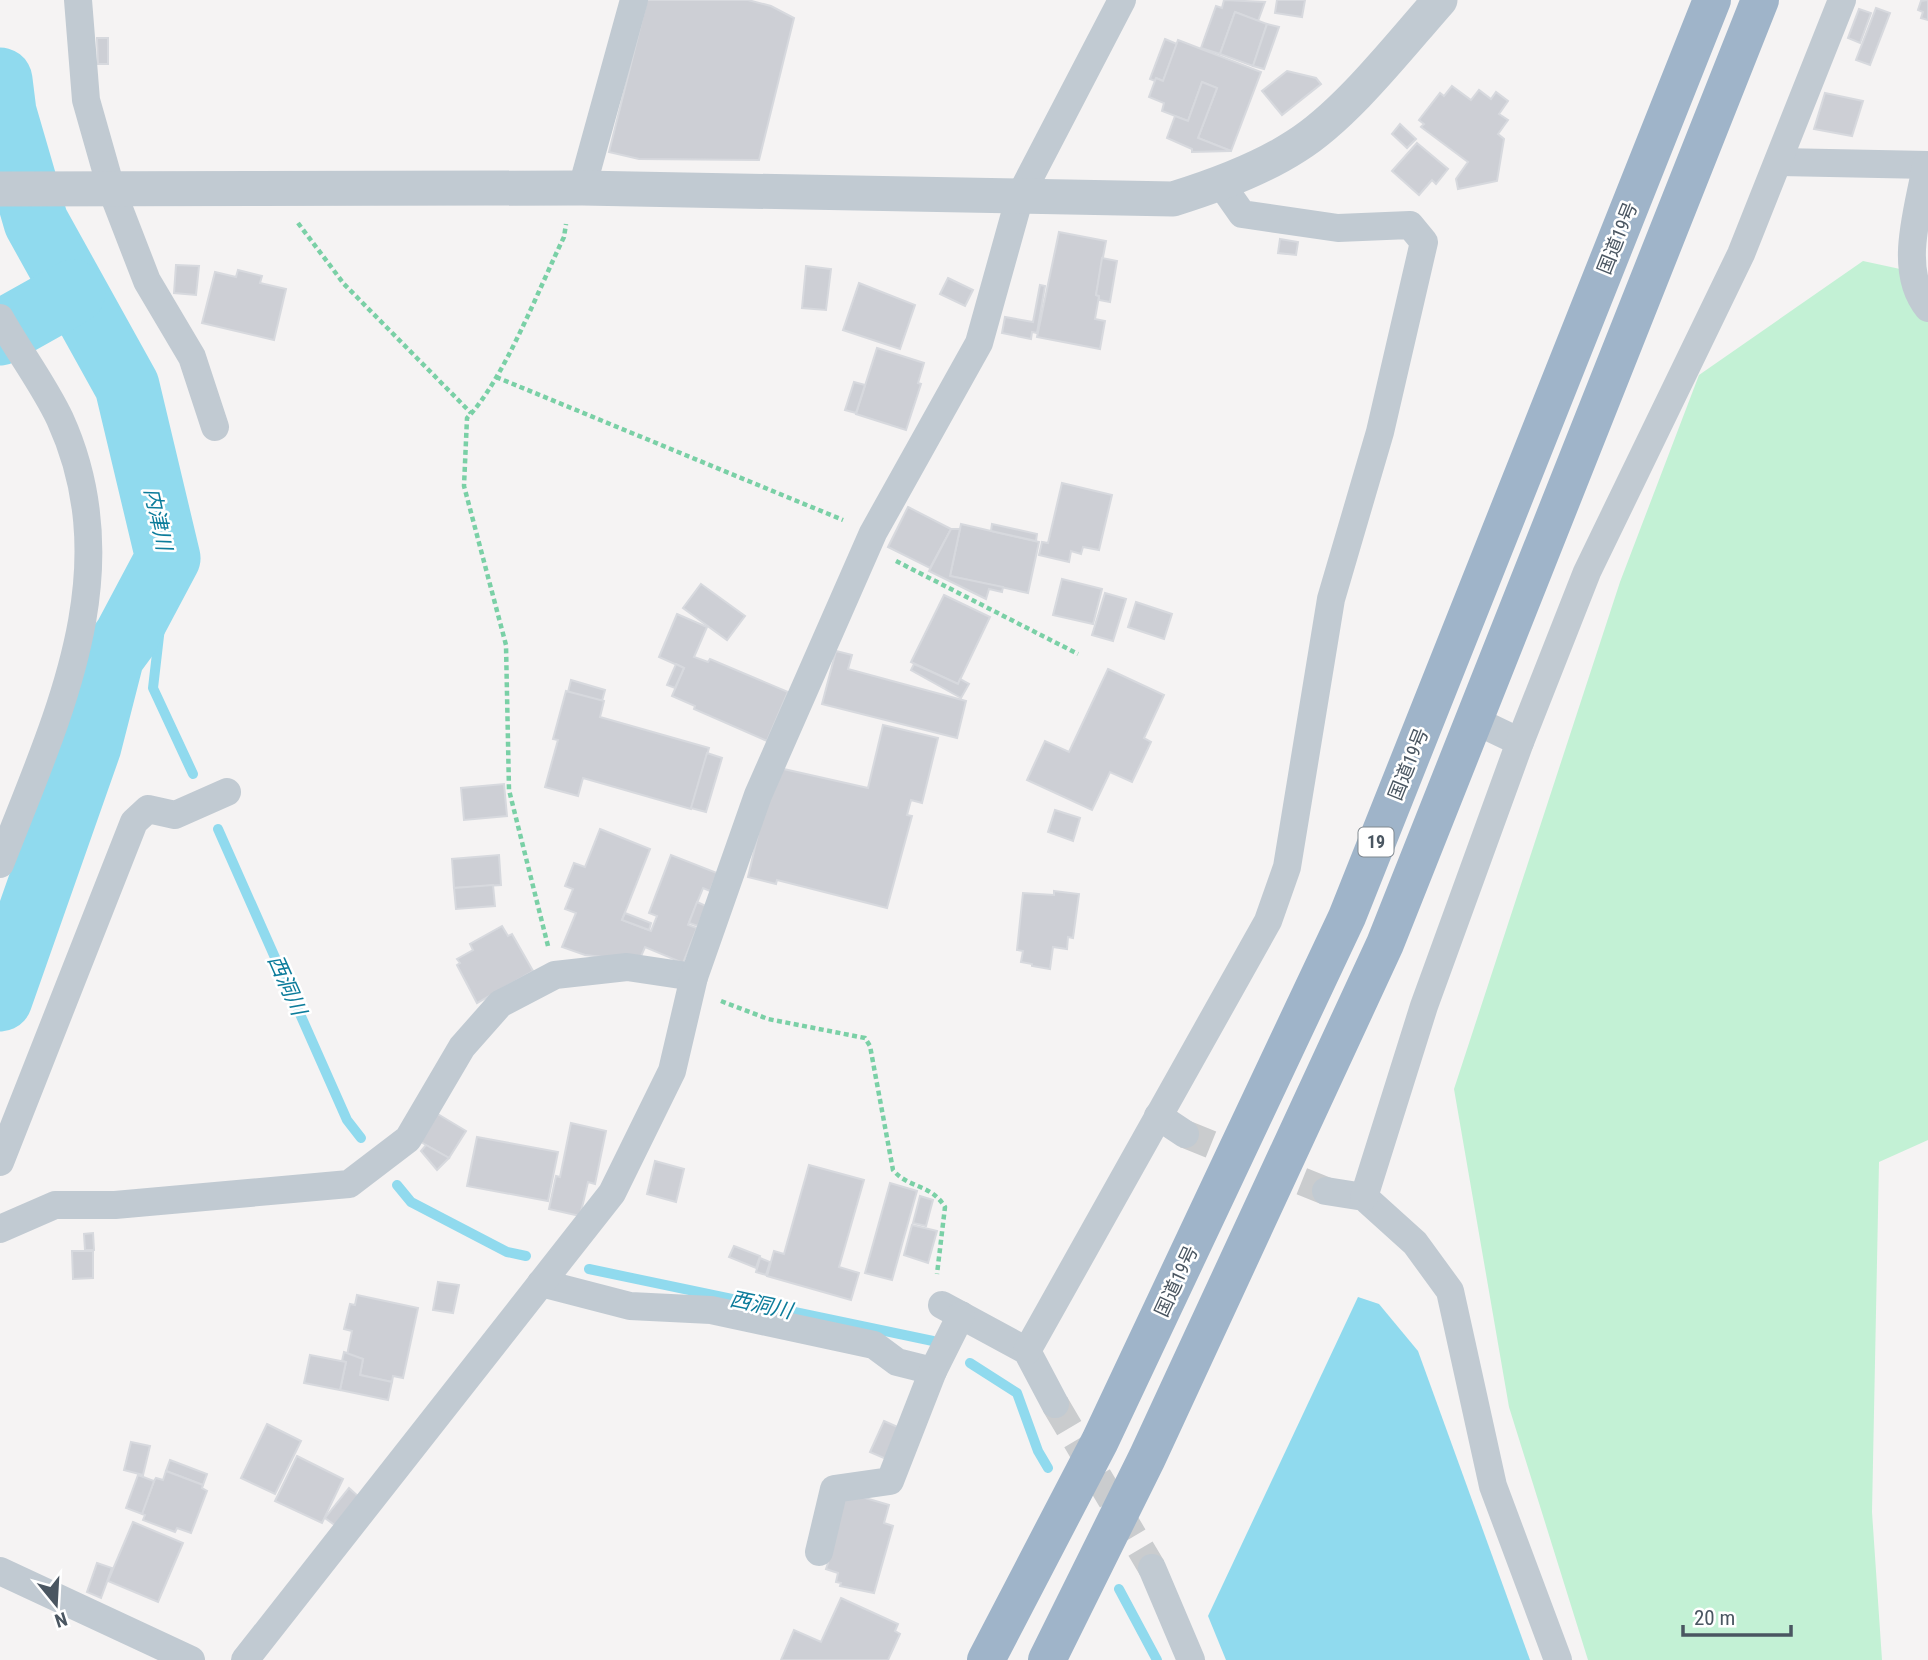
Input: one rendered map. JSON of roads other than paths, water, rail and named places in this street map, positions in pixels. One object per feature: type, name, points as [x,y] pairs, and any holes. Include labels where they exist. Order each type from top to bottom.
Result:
[{"type":"highway","name":"国道19号","points":[[986,1660],[1100,1441],[1346,917],[1712,0]]},
{"type":"highway","name":"19","points":[[1047,1660],[1147,1458],[1385,944],[1760,0]]},
{"type":"street","points":[[78,0],[86,100],[111,188],[147,281],[192,357],[215,427]]},
{"type":"street","points":[[578,188],[634,0]]},
{"type":"street","points":[[245,1660],[612,1193],[673,1070],[693,983],[758,795],[870,540],[979,343],[1020,196],[1122,0]]},
{"type":"street","points":[[0,189],[578,188],[1173,199],[1221,184],[1297,146],[1353,97],[1440,0]]},
{"type":"street","points":[[1364,1197],[1424,1006],[1520,741],[1587,572],[1741,254],[1780,162],[1842,0]]},
{"type":"street","points":[[1780,162],[1927,165],[1911,253],[1920,298],[1928,308]]},
{"type":"street","points":[[1027,1351],[1268,921],[1287,867],[1331,599],[1380,432],[1424,242],[1410,225],[1338,228],[1242,214],[1221,184]]},
{"type":"street","points":[[0,864],[51,732],[84,620],[90,582],[90,528],[78,472],[60,419],[5,328]]},
{"type":"street","points":[[1474,720],[1520,741]]},
{"type":"street","points":[[0,1161],[134,822],[148,809],[175,815],[227,792]]},
{"type":"street","points":[[0,1229],[55,1205],[115,1205],[348,1184],[408,1139],[462,1047],[500,1004],[555,975],[627,967],[693,983]]},
{"type":"street","points":[[1158,1116],[1185,1134]]},
{"type":"street","points":[[1326,1192],[1364,1197],[1415,1243],[1450,1291],[1493,1486],[1558,1660]]},
{"type":"street","points":[[541,1283],[630,1306],[711,1310],[874,1345],[897,1362],[933,1371]]},
{"type":"street","points":[[819,1552],[834,1489],[890,1481],[933,1371],[951,1310],[1027,1351],[1055,1404]]},
{"type":"street","points":[[1152,1568],[1191,1660]]},
{"type":"street","points":[[0,1571],[191,1660]]},
{"type":"water","points":[[1358,1297],[1379,1304],[1418,1351],[1530,1660],[1226,1660],[1208,1616]]},
{"type":"waterway","name":"内津川","points":[[0,80],[4,112],[36,222],[127,386],[168,558],[126,637],[112,656],[89,746],[0,999]]},
{"type":"waterway","points":[[0,333],[73,292]]},
{"type":"waterway","name":"西洞川","points":[[168,558],[153,688],[193,774]]},
{"type":"waterway","name":"西洞川","points":[[218,829],[347,1120],[361,1138]]},
{"type":"waterway","name":"西洞川","points":[[397,1185],[411,1202],[507,1252],[526,1256]]},
{"type":"waterway","name":"西洞川","points":[[589,1269],[933,1341]]},
{"type":"waterway","name":"西洞川","points":[[970,1363],[1017,1393],[1038,1451],[1048,1468]]},
{"type":"waterway","name":"西洞川","points":[[1119,1589],[1157,1660]]},
{"type":"tunnel","points":[[1185,1134],[1326,1191]]},
{"type":"tunnel","points":[[1055,1404],[1152,1568]]}]
